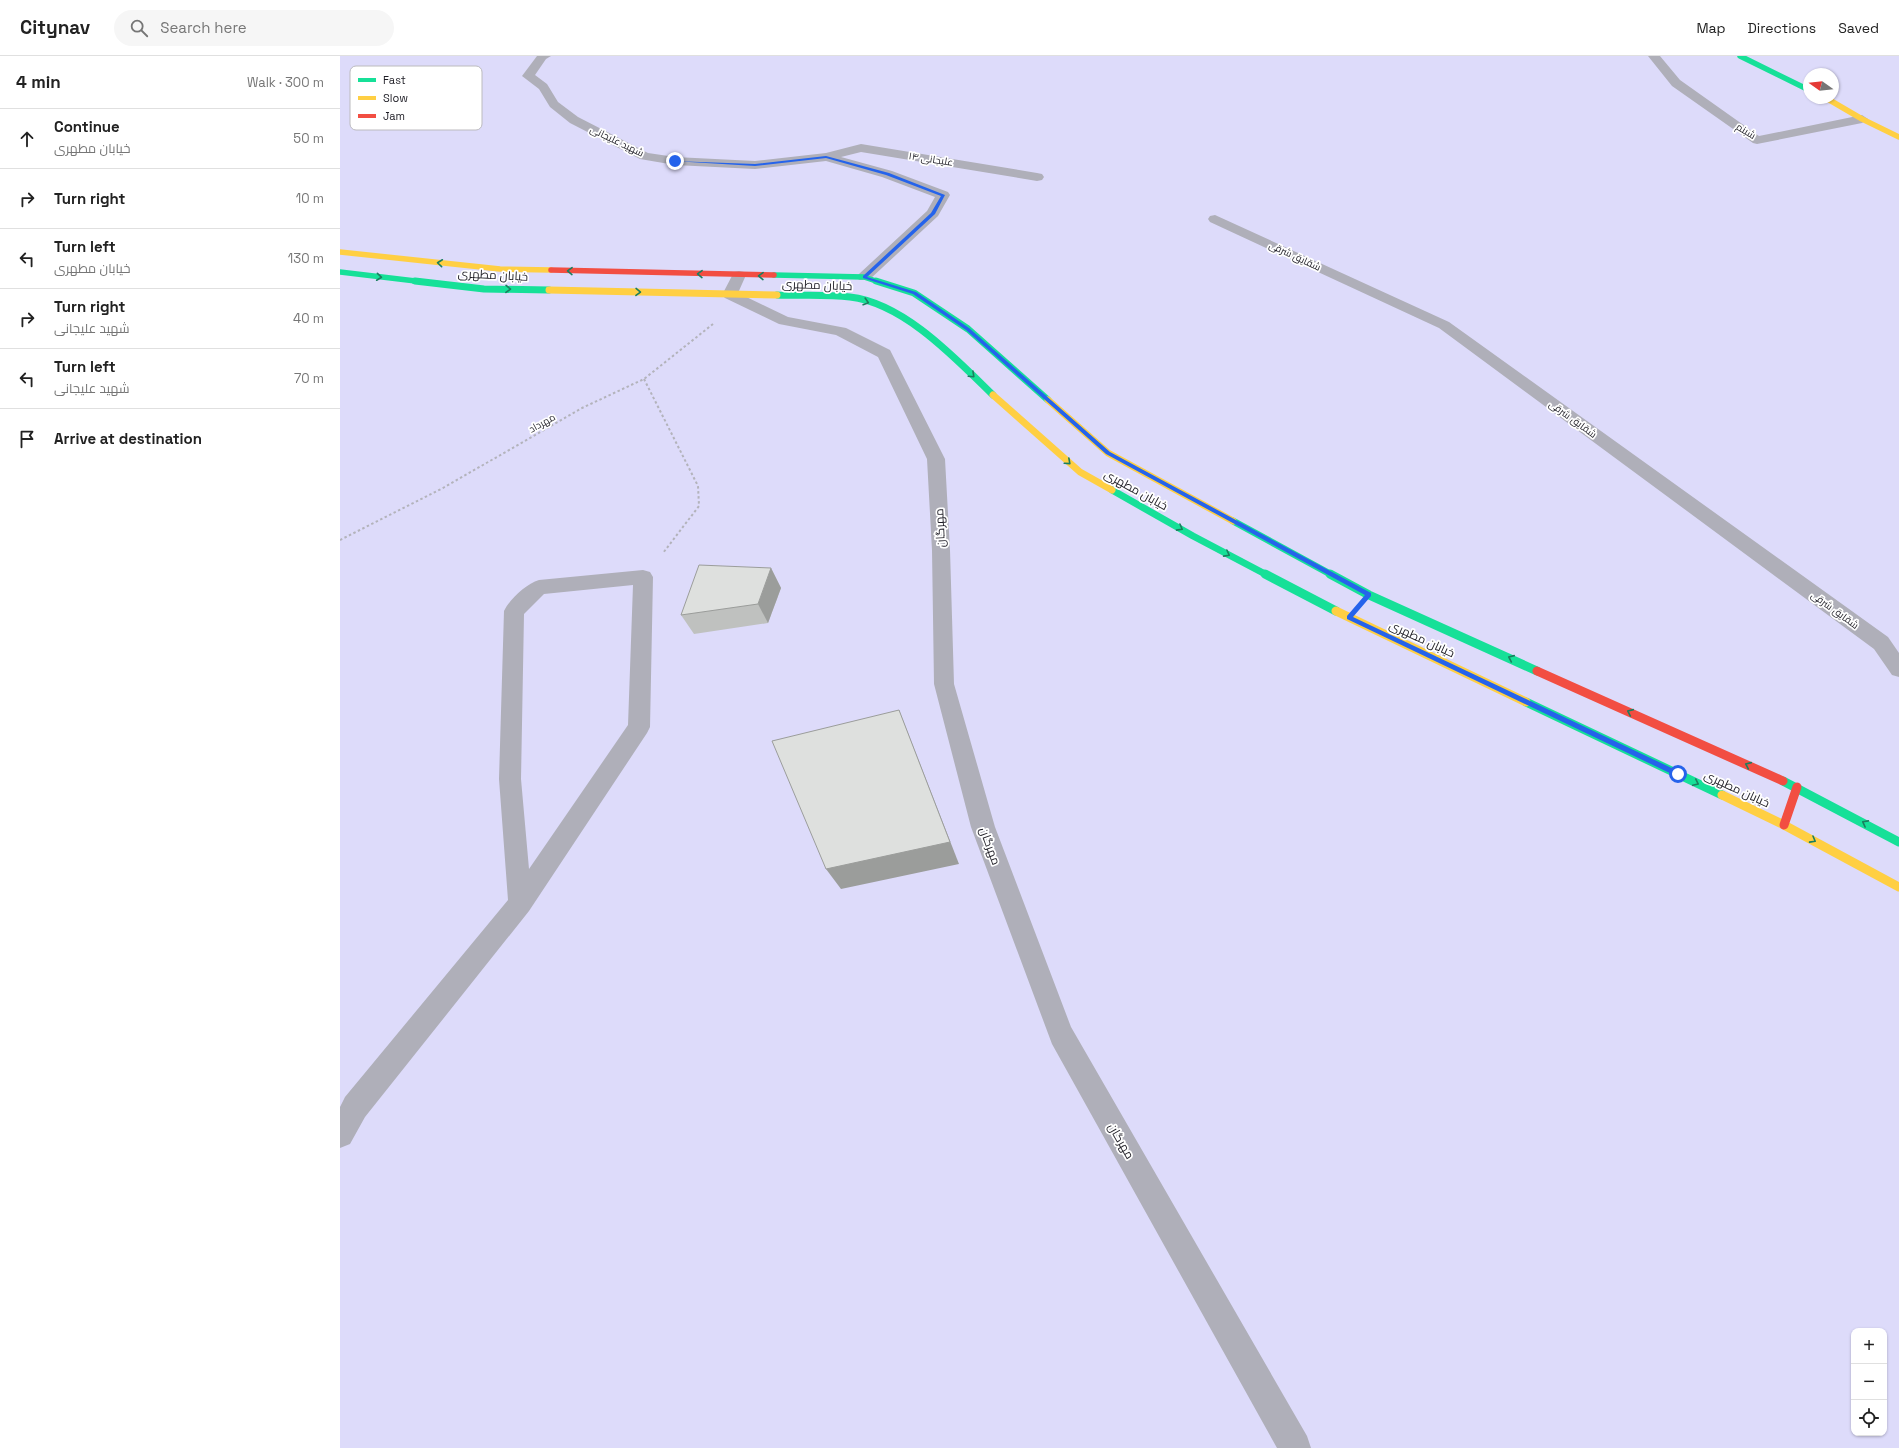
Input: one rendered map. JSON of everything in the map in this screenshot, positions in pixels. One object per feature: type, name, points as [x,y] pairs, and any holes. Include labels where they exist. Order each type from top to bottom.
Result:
[{"type":"main road","points":[[1740,56],[1803,87]]},
{"type":"main road","points":[[1836,104],[1862,119],[1898,135]]},
{"type":"main road","name":"خیابان مطهری","points":[[340,252],[500,269],[735,285],[851,297],[890,309],[939,343],[1000,401],[1080,472],[1193,536],[1784,825],[1899,887]]},
{"type":"main road","name":"خیابان مطهری","points":[[340,272],[484,288],[735,285],[864,277],[914,293],[968,329],[1108,453],[1366,597],[1797,787],[1899,842]]},
{"type":"main road","points":[[1784,825],[1797,787]]},
{"type":"street","name":"شبنم","points":[[1654,56],[1676,83],[1757,140],[1862,119]]},
{"type":"street","name":"شهید علیجانی","points":[[547,57],[528,76],[543,87],[554,104],[574,120],[645,156],[675,161],[755,165],[826,157],[888,174],[943,195],[933,213],[864,277]]},
{"type":"street","name":"علیجانی ۱۴","points":[[826,157],[861,148],[1037,177]]},
{"type":"street","name":"شقایق شرقی","points":[[1216,219],[1444,325],[1881,643],[1899,668]]},
{"type":"street","name":"مهرگان","points":[[735,285],[784,321],[840,331],[884,354],[936,459],[941,550],[944,684],[983,827],[1061,1035],[1295,1448]]},
{"type":"street","points":[[340,1134],[355,1107],[520,903],[639,727],[643,577],[539,587],[514,611],[510,779],[520,903]]},
{"type":"path","name":"مهرداد","points":[[340,540],[443,488],[582,408],[644,379],[712,325],[735,285]]},
{"type":"path","points":[[643,577],[699,506],[698,486],[644,379]]},
{"type":"shaded area","points":[[340,56],[1899,56],[1899,1448],[340,1448]]},
{"type":"building","points":[[699,565],[771,568],[758,604],[681,615]]},
{"type":"building","points":[[899,710],[950,842],[826,869],[772,741]]},
{"type":"traffic: fast","points":[[1740,56],[1803,87]]},
{"type":"traffic: fast","points":[[340,272],[484,289],[549,290]]},
{"type":"traffic: fast","points":[[774,275],[864,277],[914,293],[968,329],[1048,400]]},
{"type":"traffic: fast","points":[[777,295],[851,297],[890,309],[939,343],[993,395]]},
{"type":"traffic: fast","points":[[1112,490],[1193,536],[1336,611]]},
{"type":"traffic: fast","points":[[1233,521],[1369,595],[1537,671]]},
{"type":"traffic: fast","points":[[1526,702],[1722,795]]},
{"type":"traffic: fast","points":[[1783,781],[1899,842]]},
{"type":"traffic: slow","points":[[1836,104],[1862,119],[1899,137]]},
{"type":"traffic: slow","points":[[340,252],[500,269],[551,270]]},
{"type":"traffic: slow","points":[[549,290],[777,295]]},
{"type":"traffic: slow","points":[[993,395],[1080,472],[1112,490]]},
{"type":"traffic: slow","points":[[1048,400],[1108,453],[1233,521]]},
{"type":"traffic: slow","points":[[1336,611],[1526,702]]},
{"type":"traffic: slow","points":[[1722,795],[1784,825],[1899,887]]},
{"type":"traffic: jam","points":[[551,270],[774,275]]},
{"type":"traffic: jam","points":[[1537,671],[1783,781]]},
{"type":"traffic: jam","points":[[1784,825],[1797,787]]},
{"type":"route","points":[[675,161],[755,165],[826,157],[888,174],[943,195],[933,213],[864,277],[914,293],[968,329],[1030,386],[1108,453],[1369,594],[1349,618],[1678,774]]}]
